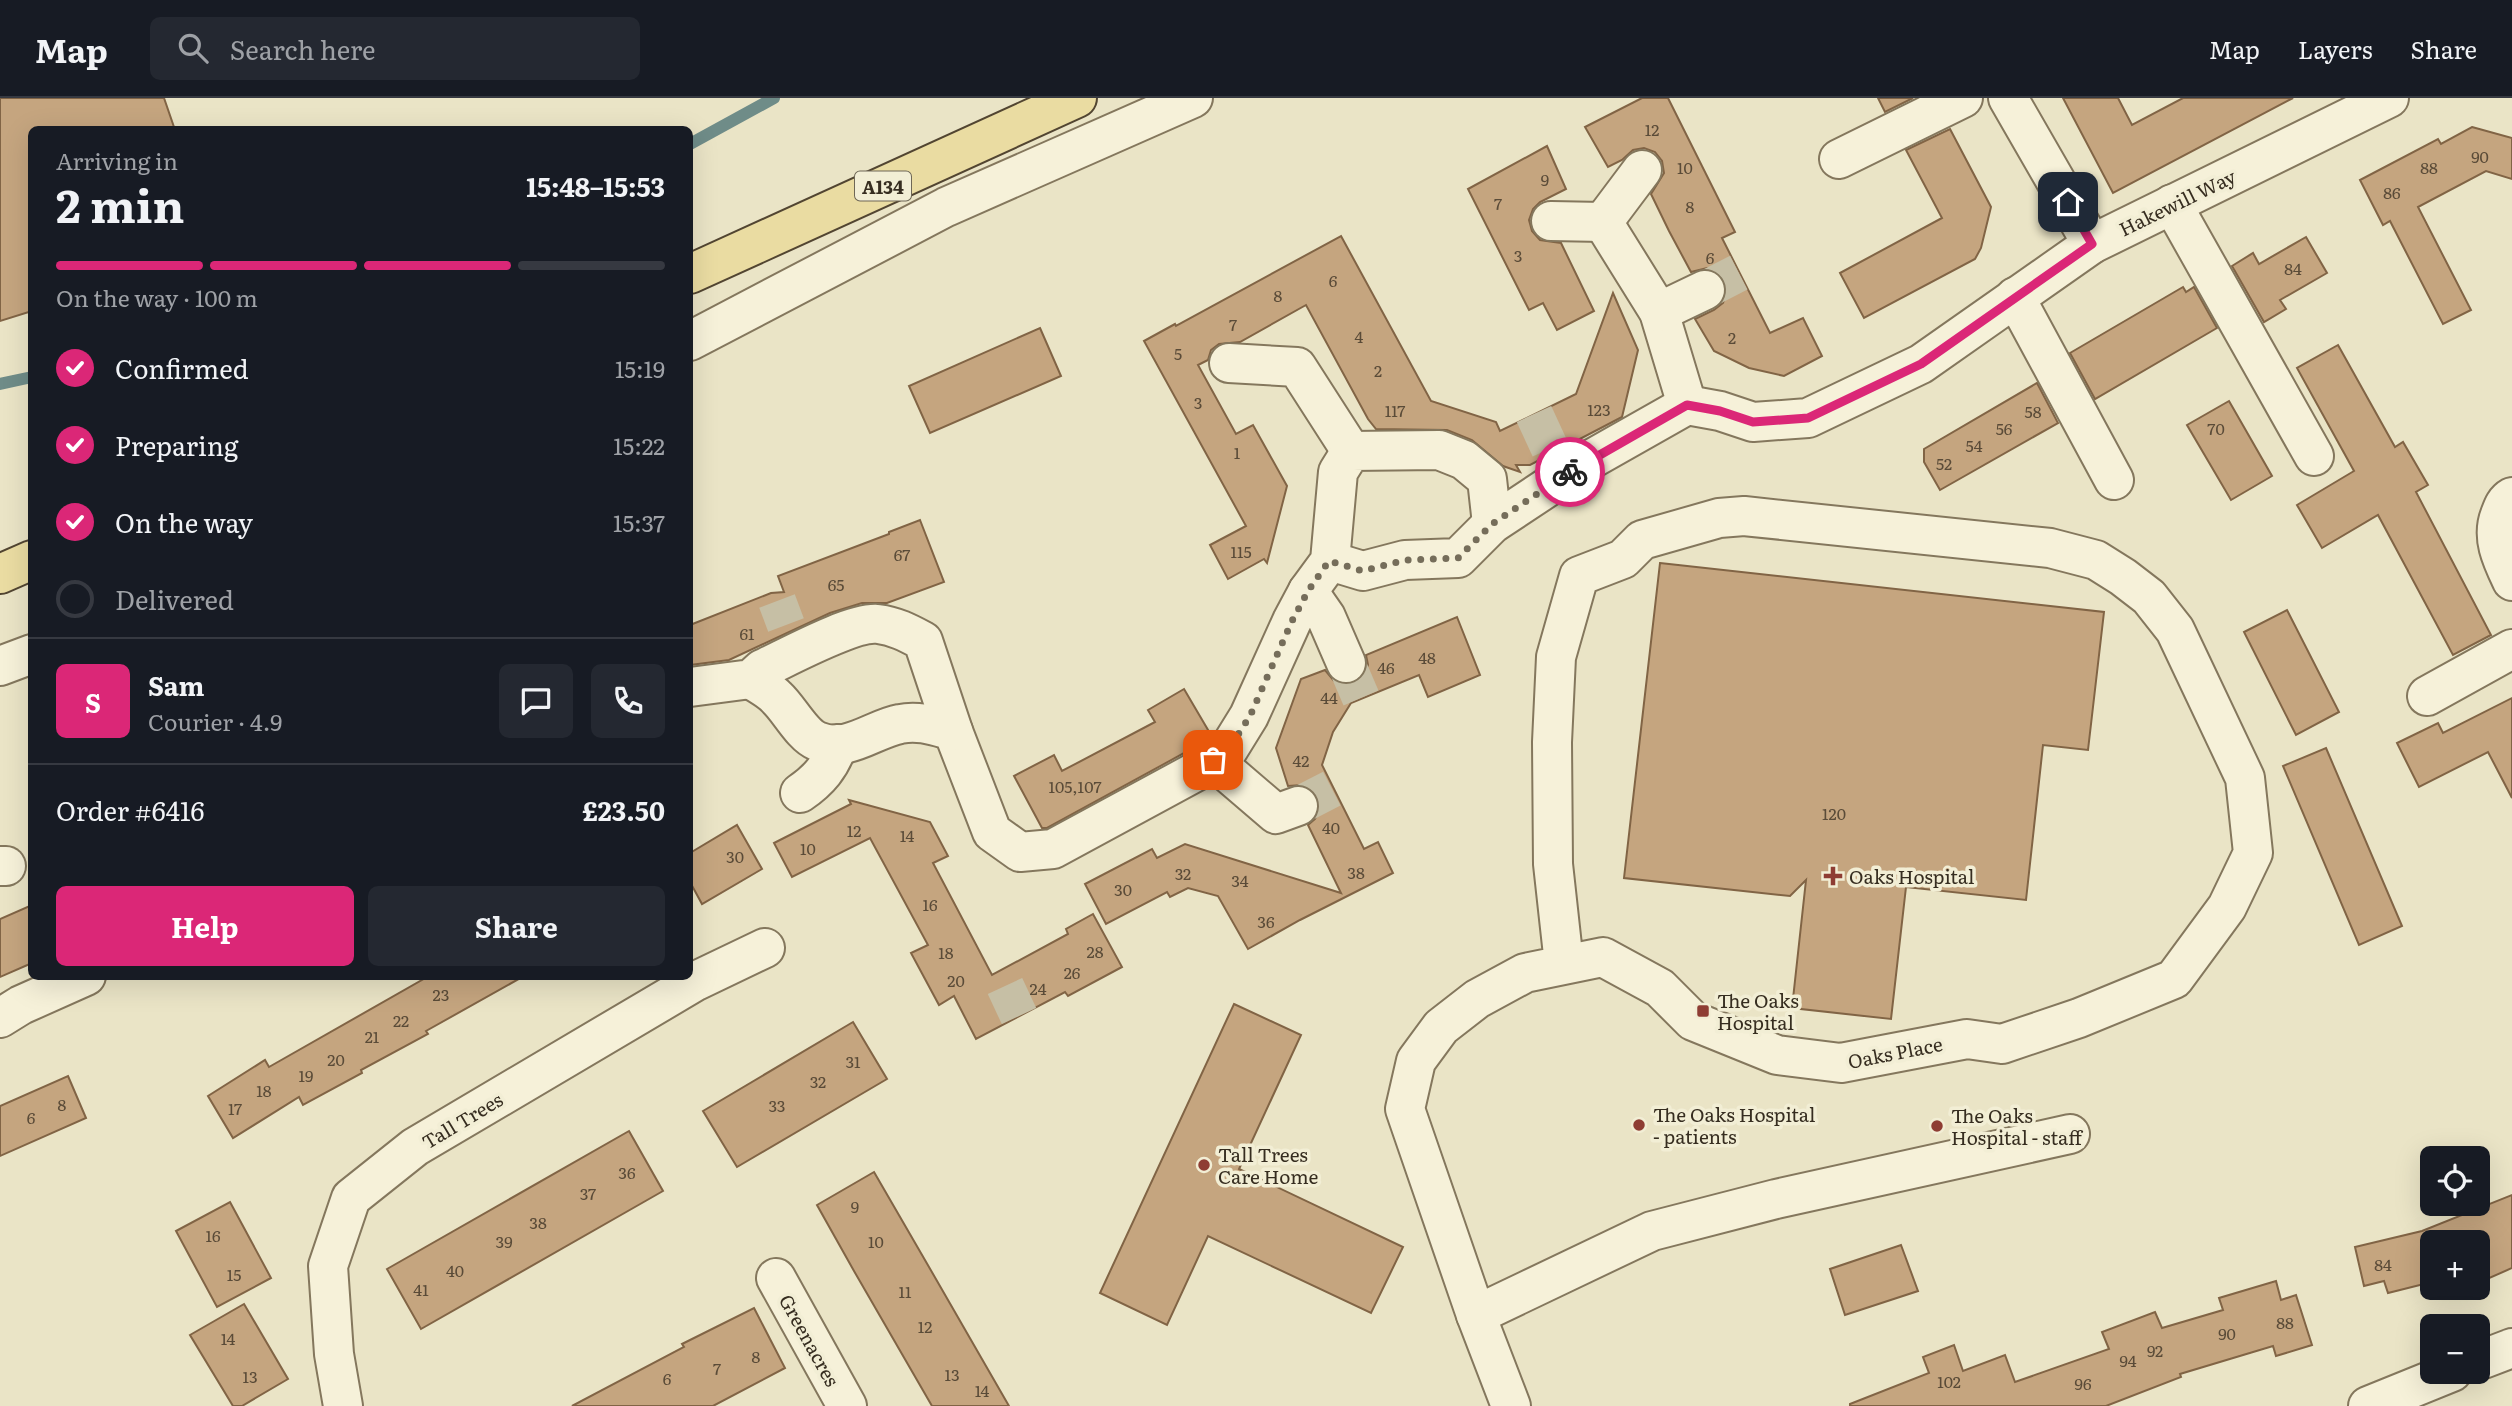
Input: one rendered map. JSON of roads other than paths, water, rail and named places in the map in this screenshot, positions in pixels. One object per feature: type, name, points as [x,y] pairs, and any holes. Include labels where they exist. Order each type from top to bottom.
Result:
[{"type":"main road","name":"A134","points":[[693,273],[1077,98]]},
{"type":"main road","points":[[0,574],[28,562]]},
{"type":"street","points":[[693,339],[946,207],[1193,98]]},
{"type":"street","points":[[1839,159],[1963,98]]},
{"type":"street","points":[[2008,98],[2092,244]]},
{"type":"street","name":"Hakewill Way","points":[[1687,405],[1720,411],[1753,422],[1808,418],[1921,364],[2092,244],[2389,98]]},
{"type":"street","points":[[1603,222],[1642,170]]},
{"type":"street","points":[[2172,204],[2314,456]]},
{"type":"street","points":[[1551,221],[1603,222]]},
{"type":"street","points":[[1319,576],[1363,571],[1405,560],[1458,558],[1558,465],[1687,405],[1659,312],[1603,222]]},
{"type":"street","points":[[1659,312],[1705,290]]},
{"type":"street","points":[[2015,297],[2114,480]]},
{"type":"street","points":[[1229,363],[1297,367],[1351,451]]},
{"type":"street","points":[[1351,451],[1439,450],[1464,460],[1487,480],[1492,524]]},
{"type":"street","points":[[1346,663],[1326,617],[1319,576],[1338,472],[1351,451]]},
{"type":"street","points":[[2512,496],[2506,500],[2495,527],[2500,554],[2512,581]]},
{"type":"street","name":"Oaks Place","points":[[1511,1406],[1476,1315],[1405,1110],[1416,1061],[1441,1027],[1477,999],[1525,973],[1603,957],[1660,988],[1693,1021],[1777,1055],[1841,1063],[1967,1039],[2002,1044],[2174,979],[2227,907],[2253,853],[2245,778],[2175,630],[2149,597],[2096,560],[2050,548],[1744,516],[1719,518],[1642,540],[1623,559],[1579,576],[1556,657],[1552,742],[1553,864],[1563,964]]},
{"type":"street","points":[[693,687],[751,678],[792,639],[875,623],[900,628],[923,641],[953,731],[992,832],[1020,852],[1053,849],[1197,771],[1228,750],[1250,716],[1292,621],[1319,576]]},
{"type":"street","points":[[2427,696],[2512,649]]},
{"type":"street","points":[[0,666],[28,656]]},
{"type":"street","points":[[751,678],[776,696],[816,741],[838,744],[862,739],[899,724],[923,723],[953,731]]},
{"type":"street","points":[[800,793],[815,783],[832,762],[838,744]]},
{"type":"street","points":[[1213,760],[1276,814],[1298,806]]},
{"type":"street","name":"Tall Trees","points":[[343,1406],[334,1354],[328,1266],[351,1198],[415,1147],[696,981],[765,948]]},
{"type":"street","points":[[0,1018],[21,1005],[77,980]]},
{"type":"street","points":[[1476,1315],[1652,1231],[1776,1199],[2070,1134]]},
{"type":"street","name":"Greenacres","points":[[776,1278],[843,1405]]},
{"type":"street","points":[[2490,1356],[2512,1348]]},
{"type":"street","points":[[2368,1406],[2422,1384]]},
{"type":"waterway","points":[[693,142],[774,98]]},
{"type":"waterway","points":[[0,384],[28,378]]},
{"type":"tunnel","points":[[1705,290],[1740,272]]},
{"type":"tunnel","points":[[1534,414],[1552,453]]},
{"type":"tunnel","points":[[777,601],[786,625]]},
{"type":"tunnel","points":[[1346,663],[1361,698]]},
{"type":"tunnel","points":[[1298,806],[1333,788]]},
{"type":"tunnel","points":[[1005,986],[1019,1016]]},
{"type":"place","name":"Oaks Hospital","points":[[1833,876]]},
{"type":"place","name":"The Oaks Hospital","points":[[1703,1011]]},
{"type":"place","name":"The Oaks Hospital - patients","points":[[1639,1125]]},
{"type":"place","name":"The Oaks Hospital - staff","points":[[1937,1126]]},
{"type":"place","name":"Tall Trees Care Home","points":[[1204,1165]]}]
